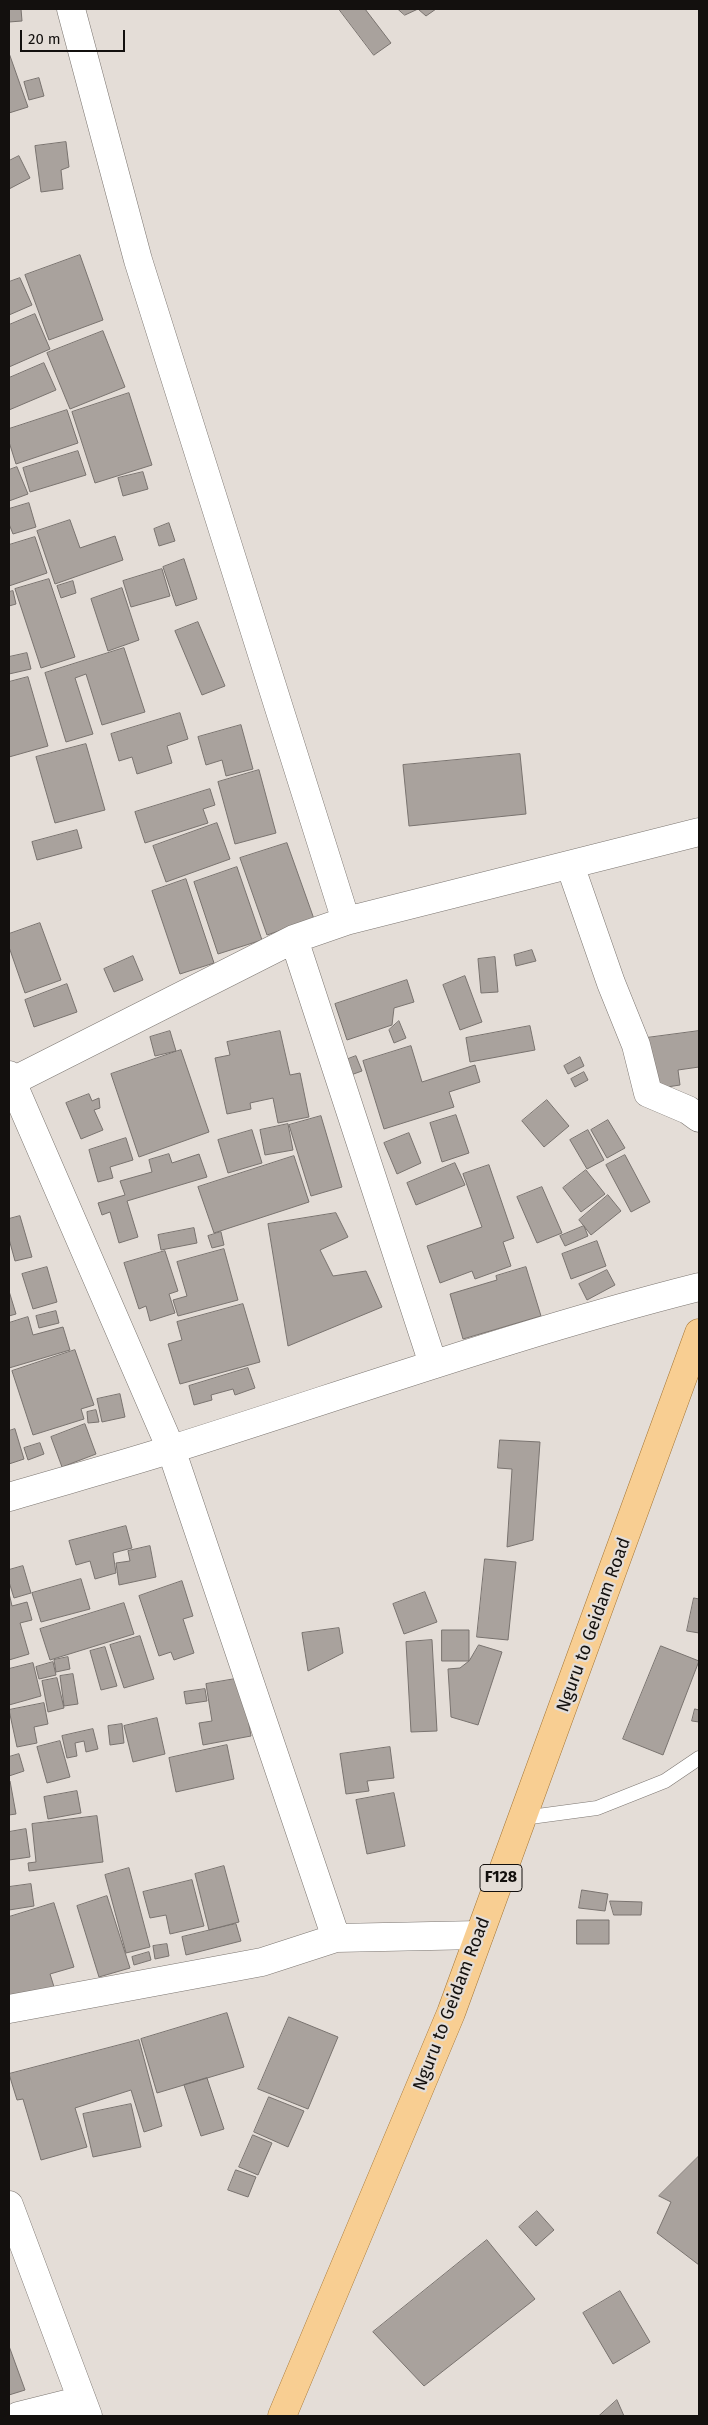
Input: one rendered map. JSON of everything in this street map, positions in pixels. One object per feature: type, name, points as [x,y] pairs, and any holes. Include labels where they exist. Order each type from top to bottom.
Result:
[{"type":"main road","name":"Nguru to Geidam Road","points":[[282,2416],[451,2014],[699,1333]]},
{"type":"street","points":[[71,9],[138,260],[346,922]]},
{"type":"street","points":[[336,1938],[171,1449],[10,1080],[294,939],[346,922],[699,832]]},
{"type":"street","points":[[570,865],[611,984],[636,1045],[648,1093],[688,1110],[699,1118]]},
{"type":"street","points":[[294,939],[433,1364]]},
{"type":"street","points":[[9,1497],[171,1449],[433,1364],[630,1304],[699,1287]]},
{"type":"street","points":[[9,2009],[262,1962],[336,1938],[479,1935]]},
{"type":"street","points":[[9,2205],[85,2408],[18,2416]]},
{"type":"lane","points":[[523,1818],[597,1808],[665,1781],[699,1758]]},
{"type":"building","points":[[9,9],[21,9],[22,21],[9,22]]},
{"type":"building","points":[[339,9],[365,9],[391,43],[374,55]]},
{"type":"building","points":[[398,9],[418,9],[405,15]]},
{"type":"building","points":[[418,9],[436,9],[426,16]]},
{"type":"building","points":[[9,53],[28,107],[9,113]]},
{"type":"building","points":[[39,78],[44,96],[29,100],[24,82]]},
{"type":"building","points":[[66,142],[69,167],[61,170],[63,189],[41,192],[35,146]]},
{"type":"building","points":[[19,156],[30,178],[9,189],[9,161]]},
{"type":"building","points":[[80,255],[103,320],[49,340],[25,275]]},
{"type":"building","points":[[20,278],[32,305],[9,315],[9,282]]},
{"type":"building","points":[[35,314],[50,349],[9,367],[9,325]]},
{"type":"building","points":[[103,331],[125,387],[70,409],[47,353]]},
{"type":"building","points":[[44,363],[56,390],[9,410],[9,378]]},
{"type":"building","points":[[129,393],[152,465],[95,483],[72,412]]},
{"type":"building","points":[[67,410],[78,443],[16,464],[9,442],[9,429]]},
{"type":"building","points":[[78,451],[86,475],[30,492],[23,468]]},
{"type":"building","points":[[17,467],[28,494],[9,501],[9,470]]},
{"type":"building","points":[[143,472],[148,489],[123,496],[118,478]]},
{"type":"building","points":[[29,503],[36,527],[13,534],[9,524],[9,509]]},
{"type":"building","points":[[70,520],[80,548],[115,536],[123,560],[55,584],[37,531]]},
{"type":"building","points":[[169,523],[175,541],[159,546],[154,529]]},
{"type":"building","points":[[35,537],[47,573],[9,586],[9,545]]},
{"type":"building","points":[[184,559],[197,599],[176,606],[163,567]]},
{"type":"building","points":[[162,569],[170,596],[131,607],[123,581]]},
{"type":"building","points":[[49,579],[75,657],[41,668],[15,589]]},
{"type":"building","points":[[73,581],[76,593],[61,598],[57,586]]},
{"type":"building","points":[[122,588],[139,640],[108,651],[91,599]]},
{"type":"building","points":[[13,591],[16,604],[9,606],[9,592]]},
{"type":"building","points":[[198,622],[225,686],[202,695],[175,631]]},
{"type":"building","points":[[124,648],[145,712],[102,725],[86,674],[75,678],[93,734],[66,742],[45,673]]},
{"type":"building","points":[[27,653],[31,669],[9,674],[9,657]]},
{"type":"building","points":[[28,677],[48,746],[9,757],[9,682]]},
{"type":"building","points":[[180,713],[188,739],[167,746],[172,763],[137,774],[132,757],[119,761],[111,734]]},
{"type":"building","points":[[241,725],[253,769],[226,776],[222,760],[206,765],[198,737]]},
{"type":"building","points":[[86,744],[105,810],[55,823],[36,757]]},
{"type":"building","points":[[520,754],[526,814],[409,826],[403,765]]},
{"type":"building","points":[[259,770],[276,833],[235,844],[218,782]]},
{"type":"building","points":[[210,789],[215,805],[203,809],[208,823],[145,843],[135,812]]},
{"type":"building","points":[[217,823],[230,859],[166,882],[153,846]]},
{"type":"building","points":[[77,830],[82,848],[37,860],[32,842]]},
{"type":"building","points":[[287,843],[314,919],[267,935],[240,858]]},
{"type":"building","points":[[237,867],[262,940],[218,954],[194,882]]},
{"type":"building","points":[[186,879],[214,963],[180,974],[152,891]]},
{"type":"building","points":[[40,923],[61,980],[25,993],[9,947],[9,934]]},
{"type":"building","points":[[532,950],[536,961],[516,966],[514,955]]},
{"type":"building","points":[[133,956],[143,980],[114,992],[104,969]]},
{"type":"building","points":[[495,957],[498,992],[481,993],[478,959]]},
{"type":"building","points":[[465,976],[482,1022],[460,1030],[443,985]]},
{"type":"building","points":[[407,980],[414,1002],[394,1008],[392,1025],[347,1040],[335,1004]]},
{"type":"building","points":[[67,984],[77,1012],[34,1027],[25,1000]]},
{"type":"building","points":[[399,1021],[406,1038],[394,1043],[389,1030]]},
{"type":"building","points":[[530,1026],[535,1050],[470,1062],[466,1038]]},
{"type":"building","points":[[170,1031],[176,1051],[155,1056],[150,1037]]},
{"type":"building","points":[[280,1031],[290,1075],[300,1073],[309,1117],[278,1123],[273,1098],[250,1103],[251,1109],[227,1114],[215,1058],[230,1055],[227,1042]]},
{"type":"building","points":[[699,1031],[699,1067],[678,1070],[680,1085],[654,1089],[646,1038]]},
{"type":"building","points":[[411,1046],[422,1082],[475,1065],[480,1082],[449,1092],[454,1107],[384,1129],[363,1061]]},
{"type":"building","points":[[181,1050],[209,1132],[139,1157],[111,1074]]},
{"type":"building","points":[[356,1056],[362,1071],[348,1076],[343,1061]]},
{"type":"building","points":[[580,1057],[584,1066],[568,1074],[564,1066]]},
{"type":"building","points":[[584,1072],[588,1080],[575,1087],[571,1079]]},
{"type":"building","points":[[89,1094],[92,1101],[99,1098],[100,1108],[94,1110],[103,1130],[81,1139],[66,1103]]},
{"type":"building","points":[[547,1100],[569,1126],[544,1147],[522,1121]]},
{"type":"building","points":[[456,1115],[469,1153],[442,1162],[430,1123]]},
{"type":"building","points":[[321,1116],[342,1187],[311,1196],[289,1125]]},
{"type":"building","points":[[608,1120],[625,1148],[607,1158],[591,1130]]},
{"type":"building","points":[[288,1124],[293,1150],[265,1155],[260,1130]]},
{"type":"building","points":[[252,1130],[262,1163],[228,1173],[218,1140]]},
{"type":"building","points":[[588,1130],[604,1160],[587,1169],[570,1140]]},
{"type":"building","points":[[409,1133],[421,1163],[397,1174],[384,1143]]},
{"type":"building","points":[[126,1138],[133,1160],[110,1167],[113,1178],[98,1182],[89,1150]]},
{"type":"building","points":[[169,1154],[172,1163],[199,1154],[207,1177],[127,1201],[138,1237],[119,1243],[110,1212],[102,1215],[98,1203],[125,1195],[120,1181],[152,1172],[149,1160]]},
{"type":"building","points":[[625,1155],[650,1202],[631,1212],[606,1165]]},
{"type":"building","points":[[294,1156],[309,1202],[214,1233],[198,1187]]},
{"type":"building","points":[[455,1163],[465,1185],[416,1205],[407,1183]]},
{"type":"building","points":[[489,1165],[514,1238],[503,1242],[511,1266],[475,1279],[472,1271],[440,1283],[427,1246],[482,1227],[463,1174]]},
{"type":"building","points":[[586,1170],[605,1194],[581,1212],[563,1188]]},
{"type":"building","points":[[542,1187],[562,1233],[537,1243],[517,1197]]},
{"type":"building","points":[[608,1195],[621,1211],[591,1235],[579,1220]]},
{"type":"building","points":[[336,1213],[348,1237],[320,1250],[333,1276],[366,1271],[382,1307],[288,1346],[268,1224]]},
{"type":"building","points":[[20,1216],[32,1257],[15,1261],[9,1239],[9,1219]]},
{"type":"building","points":[[584,1226],[588,1236],[565,1246],[560,1236]]},
{"type":"building","points":[[194,1228],[197,1243],[161,1250],[158,1235]]},
{"type":"building","points":[[221,1232],[224,1245],[212,1248],[208,1236]]},
{"type":"building","points":[[597,1241],[606,1266],[571,1279],[562,1254]]},
{"type":"building","points":[[224,1249],[238,1300],[178,1316],[173,1300],[187,1296],[177,1262]]},
{"type":"building","points":[[165,1251],[178,1291],[169,1294],[175,1313],[150,1321],[146,1306],[139,1309],[124,1263]]},
{"type":"building","points":[[47,1267],[57,1302],[33,1309],[22,1274]]},
{"type":"building","points":[[526,1267],[541,1316],[463,1339],[450,1294],[497,1280],[496,1276]]},
{"type":"building","points":[[607,1270],[615,1285],[587,1300],[579,1284]]},
{"type":"building","points":[[9,1291],[16,1314],[9,1316]]},
{"type":"building","points":[[243,1304],[260,1362],[180,1384],[168,1344],[182,1340],[177,1322]]},
{"type":"building","points":[[56,1311],[59,1323],[39,1328],[36,1316]]},
{"type":"building","points":[[28,1317],[33,1335],[63,1327],[70,1350],[9,1368],[9,1323]]},
{"type":"building","points":[[75,1350],[94,1405],[81,1409],[84,1419],[33,1435],[12,1371]]},
{"type":"building","points":[[248,1368],[255,1388],[235,1395],[233,1389],[211,1395],[212,1400],[194,1405],[189,1386]]},
{"type":"building","points":[[120,1394],[125,1417],[102,1422],[97,1399]]},
{"type":"building","points":[[96,1410],[99,1422],[88,1423],[87,1412]]},
{"type":"building","points":[[85,1424],[96,1454],[62,1467],[51,1437]]},
{"type":"building","points":[[15,1429],[24,1459],[9,1464],[9,1431]]},
{"type":"building","points":[[500,1440],[540,1442],[533,1540],[507,1547],[512,1469],[498,1468]]},
{"type":"building","points":[[40,1443],[44,1454],[28,1460],[24,1448]]},
{"type":"building","points":[[126,1526],[132,1548],[113,1553],[116,1573],[95,1579],[90,1561],[76,1565],[69,1541]]},
{"type":"building","points":[[150,1546],[156,1577],[119,1585],[116,1563],[130,1561],[128,1551]]},
{"type":"building","points":[[485,1559],[516,1562],[508,1640],[477,1637]]},
{"type":"building","points":[[23,1566],[31,1593],[14,1598],[9,1582],[9,1570]]},
{"type":"building","points":[[81,1579],[90,1609],[41,1622],[32,1593]]},
{"type":"building","points":[[182,1581],[193,1616],[183,1619],[194,1653],[174,1660],[171,1652],[159,1656],[139,1596]]},
{"type":"building","points":[[425,1592],[437,1622],[404,1634],[393,1604]]},
{"type":"building","points":[[9,1593],[12,1606],[27,1602],[32,1620],[20,1623],[29,1654],[9,1660]]},
{"type":"building","points":[[694,1598],[699,1599],[699,1633],[687,1631]]},
{"type":"building","points":[[124,1603],[134,1634],[50,1660],[40,1629]]},
{"type":"building","points":[[339,1628],[343,1653],[308,1671],[302,1633]]},
{"type":"building","points":[[442,1630],[469,1630],[469,1661],[442,1661]]},
{"type":"building","points":[[140,1636],[154,1679],[124,1688],[110,1645]]},
{"type":"building","points":[[432,1640],[437,1731],[411,1732],[406,1642]]},
{"type":"building","points":[[479,1645],[502,1652],[478,1725],[451,1717],[448,1669],[460,1668],[469,1661]]},
{"type":"building","points":[[661,1646],[699,1661],[663,1755],[623,1739]]},
{"type":"building","points":[[105,1647],[117,1686],[101,1690],[90,1651]]},
{"type":"building","points":[[68,1657],[70,1669],[56,1672],[54,1660]]},
{"type":"building","points":[[53,1662],[56,1675],[39,1679],[36,1667]]},
{"type":"building","points":[[33,1663],[41,1696],[9,1705],[9,1669]]},
{"type":"building","points":[[73,1674],[78,1704],[64,1706],[60,1676]]},
{"type":"building","points":[[57,1678],[64,1708],[48,1712],[42,1681]]},
{"type":"building","points":[[241,1678],[251,1736],[203,1745],[199,1723],[212,1721],[206,1684]]},
{"type":"building","points":[[205,1689],[207,1701],[186,1704],[184,1692]]},
{"type":"building","points":[[44,1703],[48,1724],[34,1727],[37,1743],[17,1747],[9,1710]]},
{"type":"building","points":[[695,1709],[699,1710],[699,1722],[692,1721]]},
{"type":"building","points":[[157,1718],[165,1754],[133,1762],[124,1726]]},
{"type":"building","points":[[122,1724],[124,1743],[110,1745],[108,1726]]},
{"type":"building","points":[[93,1729],[98,1749],[86,1752],[84,1741],[75,1743],[77,1756],[67,1758],[62,1736]]},
{"type":"building","points":[[60,1741],[70,1777],[47,1783],[37,1747]]},
{"type":"building","points":[[227,1745],[234,1779],[176,1792],[169,1758]]},
{"type":"building","points":[[390,1747],[394,1778],[367,1781],[369,1791],[346,1794],[340,1754]]},
{"type":"building","points":[[19,1754],[24,1771],[9,1776],[9,1757]]},
{"type":"building","points":[[9,1781],[16,1814],[9,1815]]},
{"type":"building","points":[[77,1791],[81,1813],[48,1819],[44,1797]]},
{"type":"building","points":[[394,1793],[405,1846],[367,1854],[356,1800]]},
{"type":"building","points":[[97,1816],[103,1862],[29,1871],[28,1863],[36,1862],[32,1824]]},
{"type":"building","points":[[26,1829],[30,1857],[9,1860],[9,1832]]},
{"type":"building","points":[[224,1866],[239,1922],[209,1930],[195,1874]]},
{"type":"building","points":[[129,1868],[150,1947],[126,1953],[105,1875]]},
{"type":"building","points":[[192,1880],[204,1926],[170,1934],[166,1915],[150,1918],[143,1892]]},
{"type":"building","points":[[31,1884],[34,1906],[9,1910],[9,1887]]},
{"type":"building","points":[[582,1890],[608,1894],[605,1911],[579,1908]]},
{"type":"building","points":[[107,1896],[130,1968],[99,1977],[77,1906]]},
{"type":"building","points":[[610,1901],[642,1902],[641,1915],[614,1915]]},
{"type":"building","points":[[54,1903],[74,1967],[50,1974],[55,1990],[9,2005],[9,1917]]},
{"type":"building","points":[[577,1920],[609,1920],[609,1944],[577,1944]]},
{"type":"building","points":[[236,1924],[241,1941],[186,1955],[182,1937]]},
{"type":"building","points":[[167,1944],[169,1956],[155,1959],[153,1946]]},
{"type":"building","points":[[149,1952],[151,1960],[134,1965],[132,1957]]},
{"type":"building","points":[[227,2013],[244,2067],[157,2093],[141,2039]]},
{"type":"building","points":[[289,2017],[338,2037],[308,2109],[258,2089]]},
{"type":"building","points":[[139,2040],[162,2126],[144,2132],[131,2090],[75,2108],[87,2147],[41,2160],[23,2099],[17,2100],[9,2074]]},
{"type":"building","points":[[207,2078],[224,2129],[201,2136],[184,2085]]},
{"type":"building","points":[[269,2097],[304,2111],[288,2147],[254,2132]]},
{"type":"building","points":[[131,2104],[141,2147],[93,2157],[83,2114]]},
{"type":"building","points":[[253,2135],[272,2143],[258,2175],[239,2167]]},
{"type":"building","points":[[699,2156],[699,2265],[657,2233],[671,2202],[659,2196]]},
{"type":"building","points":[[236,2170],[256,2177],[248,2197],[228,2190]]},
{"type":"building","points":[[537,2211],[554,2230],[536,2246],[519,2227]]},
{"type":"building","points":[[487,2240],[535,2299],[424,2386],[373,2332]]},
{"type":"building","points":[[620,2291],[650,2342],[613,2364],[583,2313]]},
{"type":"building","points":[[9,2346],[25,2390],[9,2395]]},
{"type":"building","points":[[617,2400],[624,2416],[599,2416]]}]
